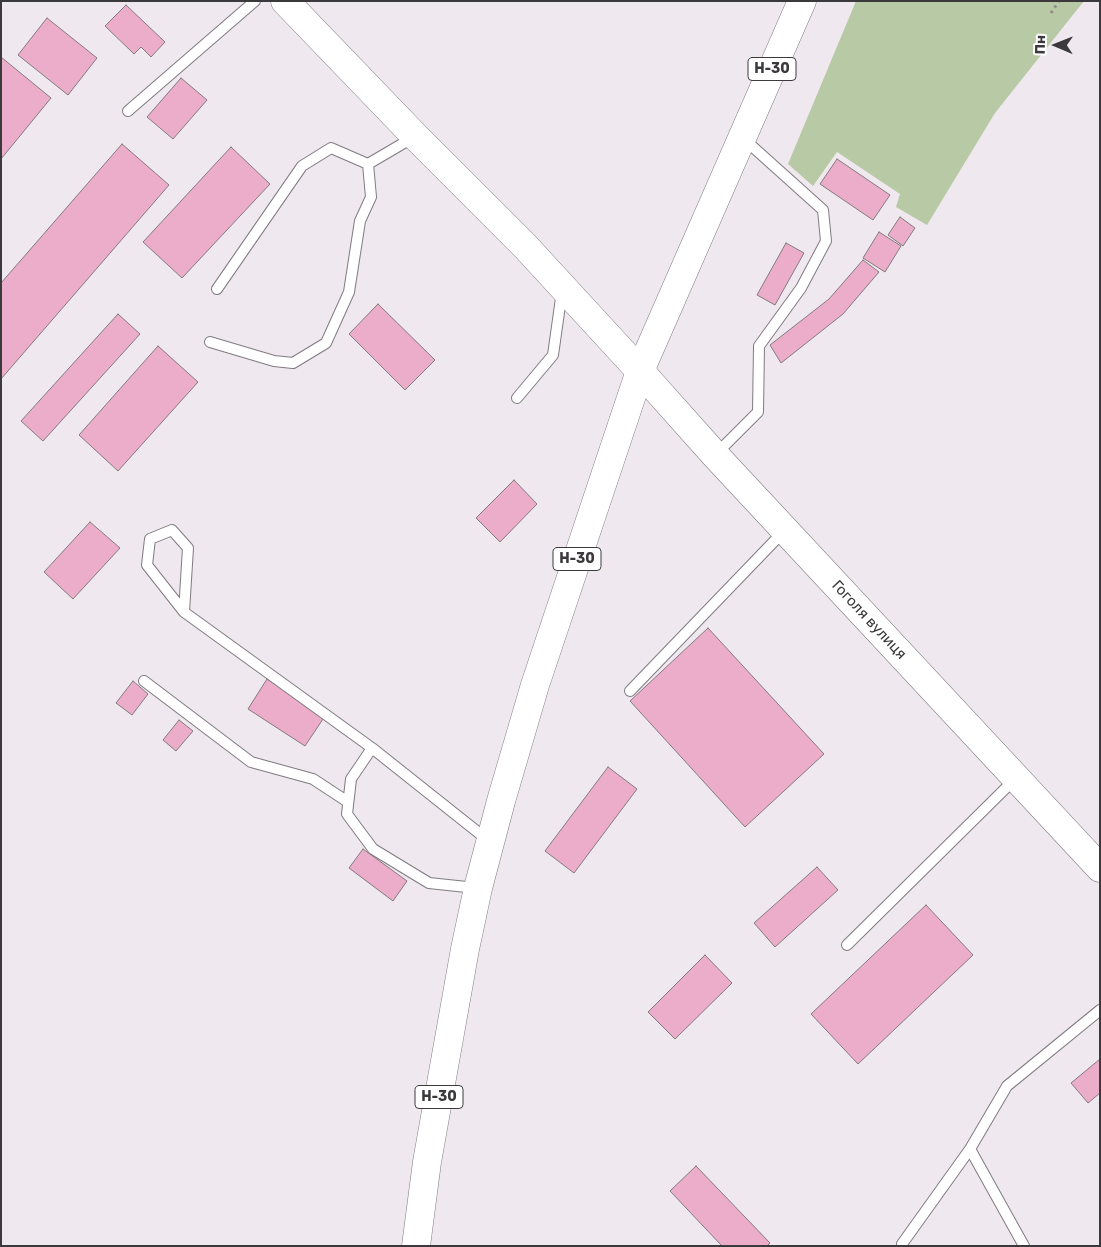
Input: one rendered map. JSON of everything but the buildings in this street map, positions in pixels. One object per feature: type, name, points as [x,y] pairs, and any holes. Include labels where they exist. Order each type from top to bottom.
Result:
[{"type":"main road","name":"Гоголя вулиця","points":[[285,1],[524,246],[1100,868]]},
{"type":"main road","name":"Н-30","points":[[416,1246],[427,1162],[465,949],[500,801],[535,685],[640,371],[802,1]]},
{"type":"lane","points":[[128,111],[255,1]]},
{"type":"lane","points":[[368,164],[415,136]]},
{"type":"lane","points":[[715,454],[758,412],[759,346],[801,288],[826,241],[823,210],[742,138]]},
{"type":"lane","points":[[217,289],[302,166],[331,148],[368,164]]},
{"type":"lane","points":[[210,342],[274,361],[293,363],[326,343],[349,292],[360,221],[371,197],[368,164]]},
{"type":"lane","points":[[517,398],[553,355],[562,288]]},
{"type":"lane","points":[[184,612],[188,548],[172,530],[150,539],[147,565],[184,612],[372,748],[490,841]]},
{"type":"lane","points":[[630,691],[785,530]]},
{"type":"lane","points":[[144,681],[250,762],[313,779],[348,802]]},
{"type":"lane","points":[[372,748],[351,779],[347,814],[373,849],[429,883],[478,888]]},
{"type":"lane","points":[[847,945],[1016,778]]},
{"type":"lane","points":[[902,1246],[970,1149],[1007,1086],[1100,1010]]},
{"type":"lane","points":[[970,1149],[1024,1246]]},
{"type":"path","points":[[1051,13],[1059,1]]},
{"type":"green space","points":[[856,1],[1084,1],[995,113],[927,225],[896,207],[900,194],[837,152],[813,186],[788,164]]}]
